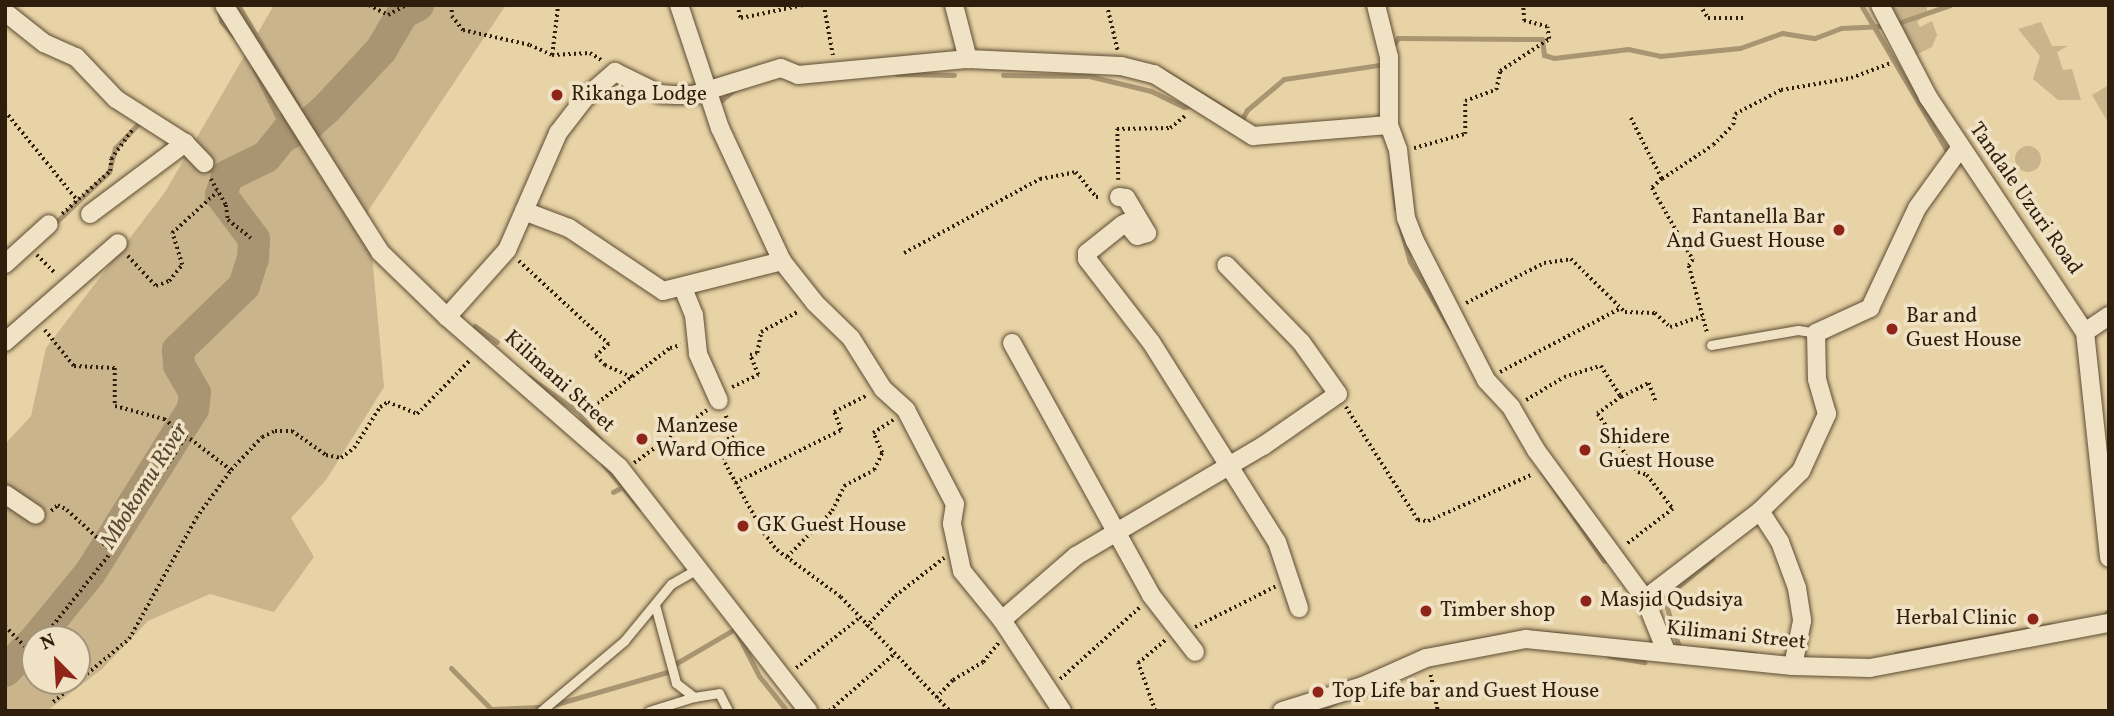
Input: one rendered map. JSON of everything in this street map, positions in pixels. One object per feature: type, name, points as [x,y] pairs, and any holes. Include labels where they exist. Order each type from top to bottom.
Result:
[{"type":"street","name":"Kilimani Street","points":[[224,5],[288,103],[299,128],[380,252],[447,317],[484,344],[619,467],[696,561],[775,674],[808,711]]},
{"type":"street","points":[[678,5],[710,90],[720,128],[782,261],[815,303],[851,338],[883,389],[906,410],[955,504],[952,524],[962,571],[1005,625],[1062,711]]},
{"type":"street","points":[[954,5],[968,59]]},
{"type":"street","points":[[1382,7],[1389,57],[1389,125],[1398,150],[1406,218],[1486,380],[1511,407],[1549,467],[1645,599],[1666,651]]},
{"type":"street","name":"Tandale Uzuri Road","points":[[1881,7],[1901,48],[1961,147],[2085,332],[2109,558]]},
{"type":"street","points":[[5,12],[44,43],[76,57],[140,116],[185,143],[204,163]]},
{"type":"street","points":[[447,317],[507,250],[558,133],[584,98],[615,72],[660,94],[694,95],[781,68],[798,75],[968,59],[1121,66],[1154,74],[1199,101],[1224,122],[1258,137],[1389,125]]},
{"type":"street","points":[[90,214],[185,143]]},
{"type":"street","points":[[1645,599],[1760,511],[1801,471],[1828,414],[1817,379],[1816,333],[1851,320],[1870,307],[1917,208],[1961,147]]},
{"type":"street","points":[[1119,197],[1126,198],[1147,233],[1137,236],[1126,223],[1087,253],[1087,259],[1151,342],[1277,542],[1299,608]]},
{"type":"street","points":[[524,211],[569,228],[663,291],[683,288],[695,280],[719,280],[782,261]]},
{"type":"street","points":[[5,264],[49,224]]},
{"type":"street","points":[[5,342],[118,243]]},
{"type":"street","points":[[1005,625],[1058,569],[1229,463],[1263,446],[1338,394],[1301,342],[1226,265]]},
{"type":"street","points":[[683,288],[694,315],[695,336],[704,374],[719,401]]},
{"type":"street","points":[[2085,332],[2109,316]]},
{"type":"street","points":[[1012,343],[1151,595],[1195,652]]},
{"type":"street","points":[[5,494],[36,515]]},
{"type":"street","points":[[1760,511],[1780,542],[1797,589],[1802,621],[1793,666]]},
{"type":"street","name":"Kilimani Street","points":[[1282,711],[1363,685],[1426,658],[1526,639],[1666,651],[1793,666],[1870,668],[2109,624]]},
{"type":"lane","points":[[1711,345],[1798,330],[1816,333]]},
{"type":"lane","points":[[541,711],[624,641],[671,584],[692,572],[696,561]]},
{"type":"lane","points":[[655,605],[672,675],[694,697]]},
{"type":"lane","points":[[649,711],[694,697],[719,693],[728,711]]},
{"type":"path","points":[[369,5],[388,15],[406,5]]},
{"type":"path","points":[[452,5],[452,16],[463,30],[530,45],[552,55],[590,53],[615,72]]},
{"type":"path","points":[[552,55],[558,5]]},
{"type":"path","points":[[737,5],[741,18],[803,5]]},
{"type":"path","points":[[824,5],[840,70]]},
{"type":"path","points":[[1107,5],[1121,66]]},
{"type":"path","points":[[1398,150],[1465,134],[1462,104],[1496,90],[1500,71],[1549,38],[1547,27],[1524,21],[1523,5]]},
{"type":"path","points":[[1700,5],[1708,18],[1744,18]]},
{"type":"path","points":[[1711,345],[1689,266],[1693,260],[1652,188],[1662,178],[1713,145],[1733,125],[1735,114],[1781,90],[1851,78],[1901,48]]},
{"type":"path","points":[[5,89],[5,97]]},
{"type":"path","points":[[904,253],[1006,194],[1051,176],[1076,172],[1096,197],[1119,197],[1117,129],[1178,125],[1199,101]]},
{"type":"path","points":[[49,224],[110,171],[111,159],[140,116]]},
{"type":"path","points":[[1631,118],[1662,178]]},
{"type":"path","points":[[204,163],[231,223],[251,238]]},
{"type":"path","points":[[160,287],[182,265],[172,233],[217,192]]},
{"type":"path","points":[[24,245],[69,287]]},
{"type":"path","points":[[507,250],[609,344],[596,356],[605,365],[634,378]]},
{"type":"path","points":[[1452,310],[1544,263],[1571,259],[1621,308],[1655,313],[1670,327],[1702,316]]},
{"type":"path","points":[[619,467],[646,456],[719,401],[722,392],[758,375],[750,355],[757,353],[761,332],[815,303]]},
{"type":"path","points":[[1486,380],[1621,308]]},
{"type":"path","points":[[37,316],[74,366],[115,368],[115,405],[164,419],[231,470]]},
{"type":"path","points":[[569,420],[593,410],[670,348],[695,336]]},
{"type":"path","points":[[53,702],[128,639],[196,518],[231,470],[262,437],[275,431],[292,431],[326,455],[341,458],[354,448],[380,407],[388,402],[417,414],[484,344]]},
{"type":"path","points":[[1511,407],[1564,377],[1601,366],[1621,397]]},
{"type":"path","points":[[1613,554],[1673,509],[1647,475],[1639,472],[1598,414],[1621,397],[1649,383],[1656,402]]},
{"type":"path","points":[[735,482],[841,430],[834,412],[883,389]]},
{"type":"path","points":[[1338,394],[1418,520],[1428,521],[1549,467]]},
{"type":"path","points":[[719,401],[734,436],[722,448],[735,482],[764,533],[787,557],[829,586],[858,619],[950,711]]},
{"type":"path","points":[[787,557],[832,511],[844,486],[874,470],[882,453],[873,431],[906,410]]},
{"type":"path","points":[[53,625],[112,551],[186,436]]},
{"type":"path","points":[[36,515],[44,519],[60,506],[112,551]]},
{"type":"path","points":[[866,627],[899,593],[957,549]]},
{"type":"path","points":[[1155,711],[1139,662],[1180,632],[1289,579]]},
{"type":"path","points":[[1049,691],[1151,595]]},
{"type":"path","points":[[775,674],[788,674],[858,619]]},
{"type":"path","points":[[936,698],[953,680],[984,662],[1005,625]]},
{"type":"path","points":[[5,626],[21,643]]},
{"type":"path","points":[[829,711],[894,654]]},
{"type":"path","points":[[1426,658],[1438,711]]},
{"type":"shaded area","points":[[274,5],[506,5],[368,211],[384,387],[326,480],[291,518],[314,557],[274,612],[210,594],[148,621],[91,677],[91,625],[21,625],[21,695],[68,695],[47,711],[5,711],[5,444],[31,416],[46,348],[165,192]]},
{"type":"shaded area","points":[[1883,5],[1927,5],[1927,14],[1917,22],[1920,27],[1932,21],[1937,35],[1932,47],[1916,55],[1903,45],[1903,30]]},
{"type":"shaded area","points":[[2041,22],[2052,46],[2068,46],[2057,52],[2063,70],[2072,69],[2081,100],[2058,100],[2033,79],[2040,56],[2018,29]]},
{"type":"shaded area","points":[[2109,85],[2109,124],[2092,95]]},
{"type":"shaded area","points":[[2028,146],[2037,150],[2041,159],[2037,168],[2028,172],[2019,168],[2015,159],[2019,150]]},
{"type":"waterway","points":[[238,5],[298,106]]},
{"type":"waterway","name":"Mbokomu River","points":[[47,625],[90,573],[193,409],[195,393],[179,365],[178,350],[244,286],[253,259],[254,239],[221,195],[227,176],[266,157],[290,127],[286,135],[308,125],[327,108],[381,50],[403,13],[418,5]]},
{"type":"waterway","points":[[1861,5],[1950,156]]},
{"type":"waterway","points":[[1895,24],[1950,5]]},
{"type":"waterway","points":[[219,8],[221,21],[234,36]]},
{"type":"waterway","points":[[1392,47],[1398,38],[1542,39],[1544,55],[1554,58],[1628,49],[1660,56],[1740,48],[1782,33],[1815,38],[1841,28],[1885,26]]},
{"type":"waterway","points":[[1165,72],[1242,119],[1247,110],[1284,79],[1385,64]]},
{"type":"waterway","points":[[254,68],[286,135]]},
{"type":"waterway","points":[[897,74],[954,75]]},
{"type":"waterway","points":[[1003,75],[1089,76],[1151,91],[1184,107],[1193,105]]},
{"type":"waterway","points":[[722,100],[736,88]]},
{"type":"waterway","points":[[54,224],[109,172],[115,148],[140,122]]},
{"type":"waterway","points":[[290,127],[302,143]]},
{"type":"waterway","points":[[1391,166],[1396,209]]},
{"type":"waterway","points":[[204,168],[227,176]]},
{"type":"waterway","points":[[1400,225],[1410,262],[1452,331]]},
{"type":"waterway","points":[[475,326],[497,342]]},
{"type":"waterway","points":[[529,377],[578,412],[601,441]]},
{"type":"waterway","points":[[603,464],[640,508]]},
{"type":"waterway","points":[[1542,471],[1604,561]]},
{"type":"waterway","points":[[613,492],[624,486]]},
{"type":"waterway","points":[[1679,647],[1664,598],[1712,559]]},
{"type":"waterway","points":[[2102,619],[2109,610]]},
{"type":"waterway","points":[[1896,654],[2051,625]]},
{"type":"waterway","points":[[675,664],[735,629]]},
{"type":"waterway","points":[[736,631],[759,676],[787,711]]},
{"type":"waterway","points":[[1531,632],[1566,635]]},
{"type":"waterway","points":[[1438,648],[1504,635]]},
{"type":"waterway","points":[[1710,649],[1755,654]]},
{"type":"waterway","name":"Mbokomu River","points":[[5,671],[21,654]]},
{"type":"waterway","points":[[1609,656],[1644,662]]},
{"type":"waterway","points":[[451,668],[491,709],[542,707]]},
{"type":"waterway","points":[[553,705],[667,672]]},
{"type":"waterway","points":[[1318,711],[1334,703]]},
{"type":"place","name":"Rikanga Lodge","points":[[557,95]]},
{"type":"place","name":"Fantanella Bar And Guest House","points":[[1839,230]]},
{"type":"place","name":"Bar and Guest House","points":[[1892,329]]},
{"type":"place","name":"Manzese Ward Office","points":[[642,439]]},
{"type":"place","name":"Shidere Guest House","points":[[1585,450]]},
{"type":"place","name":"GK Guest House","points":[[743,526]]},
{"type":"place","name":"Masjid Qudsiya","points":[[1586,601]]},
{"type":"place","name":"Timber shop","points":[[1426,611]]},
{"type":"place","name":"Herbal Clinic","points":[[2033,619]]},
{"type":"place","name":"Top Life bar and Guest House","points":[[1318,692]]}]
